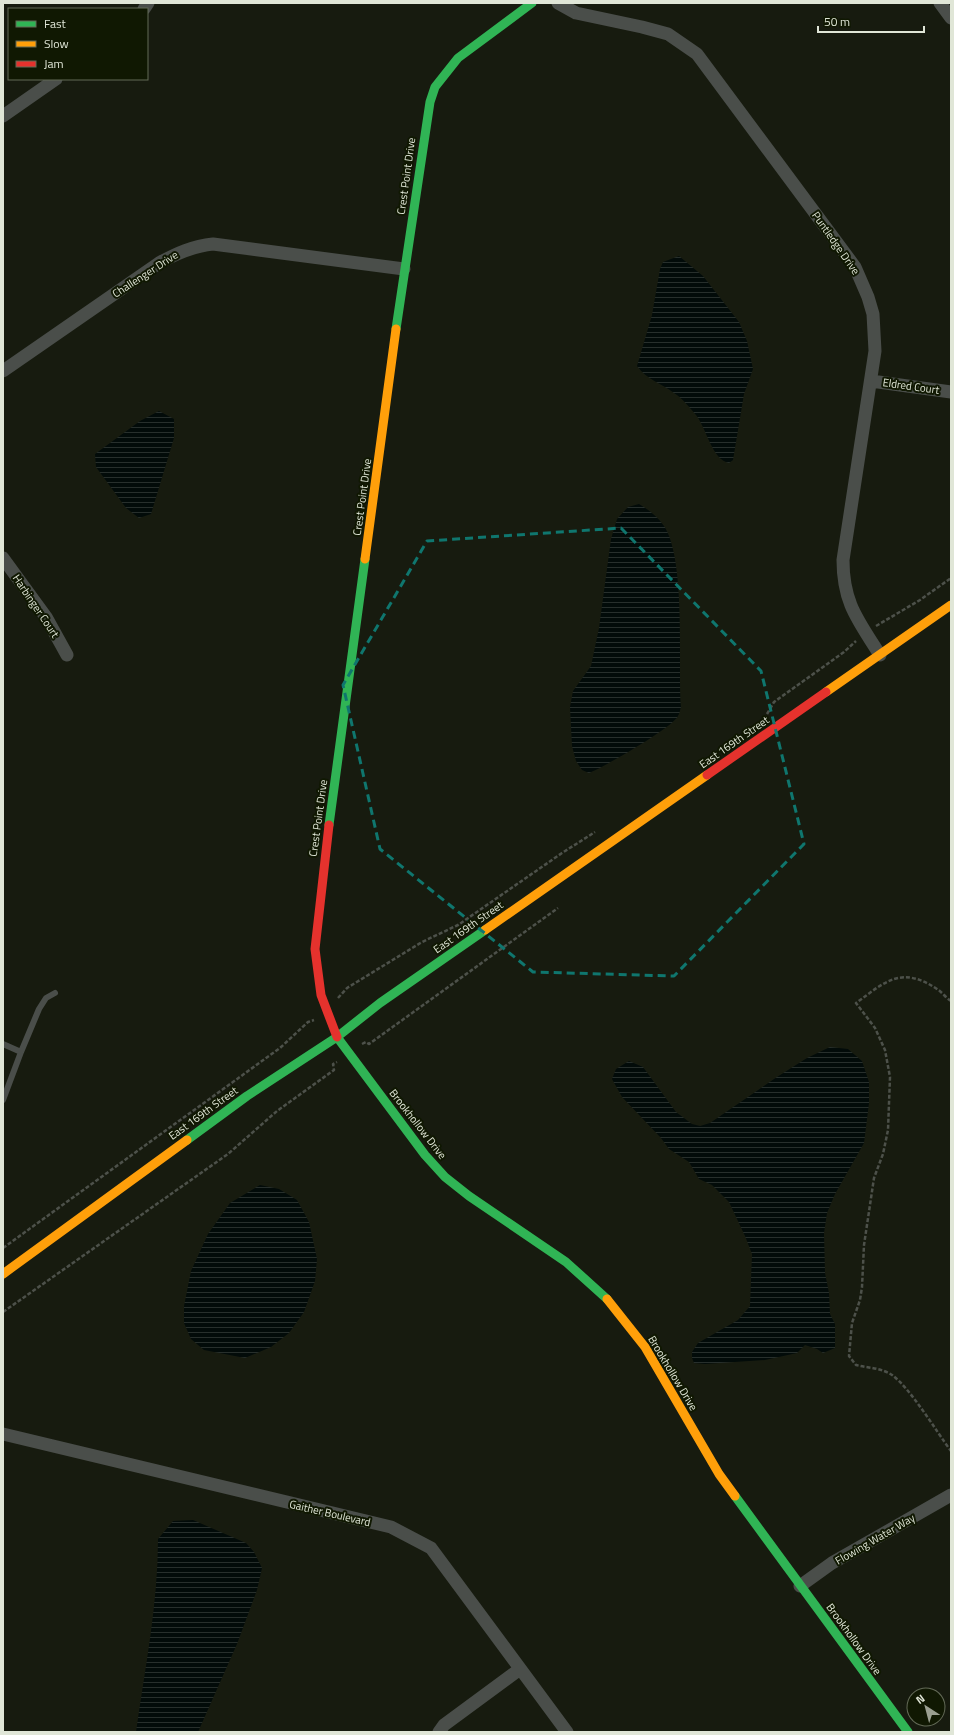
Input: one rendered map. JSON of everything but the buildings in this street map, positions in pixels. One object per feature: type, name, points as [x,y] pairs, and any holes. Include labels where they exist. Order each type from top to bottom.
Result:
[{"type":"street","name":"Crest Point Drive","points":[[337,1037],[321,995],[316,949],[317,921],[404,269],[427,116],[435,87],[458,58],[532,3]]},
{"type":"street","name":"Puntledge Drive","points":[[558,3],[582,14],[668,34],[687,45],[704,61],[855,267],[868,297],[873,314],[875,351],[843,560],[845,591],[855,615],[880,655]]},
{"type":"street","points":[[940,3],[951,18]]},
{"type":"street","points":[[3,116],[55,80]]},
{"type":"street","name":"Challenger Drive","points":[[3,371],[159,263],[174,254],[200,245],[213,244],[404,269]]},
{"type":"street","name":"Eldred Court","points":[[871,381],[951,392]]},
{"type":"street","name":"Harbinger Court","points":[[3,558],[46,617],[67,654]]},
{"type":"street","name":"East 169th Street","points":[[3,1274],[241,1101],[337,1037],[380,1003],[951,605]]},
{"type":"street","name":"Brookhollow Drive","points":[[337,1037],[425,1155],[445,1177],[469,1196],[566,1262],[608,1301],[645,1347],[709,1459],[800,1586],[908,1732]]},
{"type":"street","name":"Gaither Boulevard","points":[[3,1434],[391,1527],[431,1548],[567,1732]]},
{"type":"street","name":"Flowing Water Way","points":[[800,1586],[832,1563],[951,1495]]},
{"type":"street","points":[[439,1732],[444,1725],[520,1669]]},
{"type":"lane","points":[[3,1100],[39,1010],[46,998],[54,993]]},
{"type":"lane","points":[[3,1044],[21,1052]]},
{"type":"path","points":[[764,720],[774,702],[844,652],[866,632],[920,600],[951,578]]},
{"type":"path","points":[[3,1248],[274,1052],[308,1022],[327,1010],[347,988],[422,942],[458,925],[562,853],[601,828]]},
{"type":"path","points":[[3,1312],[228,1154],[277,1111],[334,1070],[333,1064],[366,1042],[369,1044],[558,908]]},
{"type":"path","points":[[951,1001],[938,990],[924,982],[912,978],[900,978],[886,981],[856,1003],[875,1028],[884,1050],[890,1077],[888,1130],[883,1154],[874,1178],[864,1245],[862,1287],[860,1300],[852,1323],[849,1356],[856,1365],[881,1370],[892,1375],[910,1394],[951,1451]]},
{"type":"highlighted area","points":[[621,528],[761,671],[804,844],[674,976],[533,972],[380,849],[343,685],[427,541]]},
{"type":"shaded area","points":[[679,256],[703,276],[739,322],[747,341],[753,369],[744,394],[733,460],[729,463],[723,461],[718,456],[700,420],[686,403],[677,395],[645,375],[637,366],[652,315],[660,269],[663,262]]},
{"type":"shaded area","points":[[159,411],[174,419],[174,438],[151,514],[139,518],[126,508],[96,467],[95,454],[140,421]]},
{"type":"shaded area","points":[[639,504],[659,519],[664,526],[671,541],[676,562],[680,613],[681,707],[678,716],[664,729],[589,773],[582,770],[576,761],[572,746],[570,707],[573,691],[591,666],[599,628],[611,539],[617,519],[628,507]]},
{"type":"shaded area","points":[[830,1047],[848,1049],[862,1061],[869,1082],[869,1103],[864,1143],[835,1194],[827,1213],[824,1233],[825,1273],[829,1293],[830,1314],[835,1324],[835,1348],[823,1353],[817,1349],[805,1345],[797,1353],[765,1360],[705,1364],[694,1363],[692,1352],[698,1343],[738,1320],[750,1306],[752,1254],[729,1202],[712,1185],[699,1179],[689,1162],[669,1149],[661,1138],[622,1097],[612,1079],[616,1069],[629,1061],[643,1067],[676,1112],[692,1124],[700,1126],[710,1123],[807,1058]]},
{"type":"shaded area","points":[[260,1185],[279,1189],[297,1200],[309,1222],[317,1259],[315,1281],[304,1312],[289,1333],[271,1347],[245,1358],[204,1350],[191,1339],[184,1323],[184,1306],[191,1271],[208,1234],[230,1203]]},
{"type":"shaded area","points":[[193,1520],[246,1543],[254,1552],[262,1568],[257,1590],[237,1644],[198,1732],[136,1732],[156,1588],[158,1539],[173,1521]]},
{"type":"traffic: fast","points":[[396,329],[430,102],[435,87],[458,58],[532,3]]},
{"type":"traffic: fast","points":[[329,825],[365,559]]},
{"type":"traffic: fast","points":[[187,1140],[247,1096],[337,1037],[380,1003],[485,930]]},
{"type":"traffic: fast","points":[[337,1037],[425,1155],[445,1177],[469,1196],[566,1262],[607,1299]]},
{"type":"traffic: fast","points":[[735,1496],[908,1732]]},
{"type":"traffic: slow","points":[[365,559],[396,329]]},
{"type":"traffic: slow","points":[[826,692],[951,605]]},
{"type":"traffic: slow","points":[[485,930],[707,775]]},
{"type":"traffic: slow","points":[[3,1274],[187,1140]]},
{"type":"traffic: slow","points":[[607,1299],[645,1347],[719,1474],[735,1496]]},
{"type":"traffic: jam","points":[[707,775],[826,692]]},
{"type":"traffic: jam","points":[[329,825],[315,949],[321,995],[337,1037]]}]
